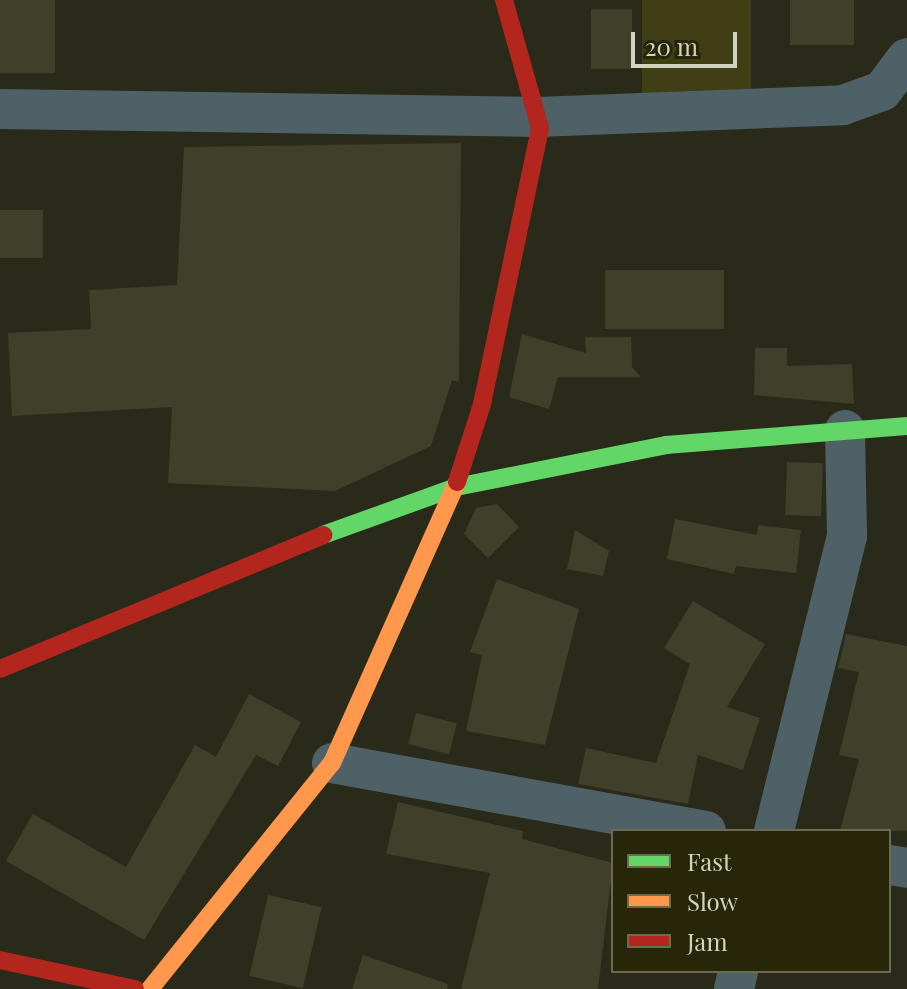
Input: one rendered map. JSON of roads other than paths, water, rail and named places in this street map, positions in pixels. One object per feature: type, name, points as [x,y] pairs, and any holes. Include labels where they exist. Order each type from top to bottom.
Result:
[{"type":"street","points":[[150,989],[332,763],[419,584],[456,487],[482,404],[537,117],[504,0]]},
{"type":"street","points":[[0,109],[537,117],[843,105],[882,91],[907,58]]},
{"type":"street","points":[[0,669],[251,561],[456,487],[666,445],[907,426]]},
{"type":"street","points":[[774,829],[847,536],[845,430]]},
{"type":"street","points":[[332,763],[695,829]]},
{"type":"street","points":[[0,960],[135,989]]}]
